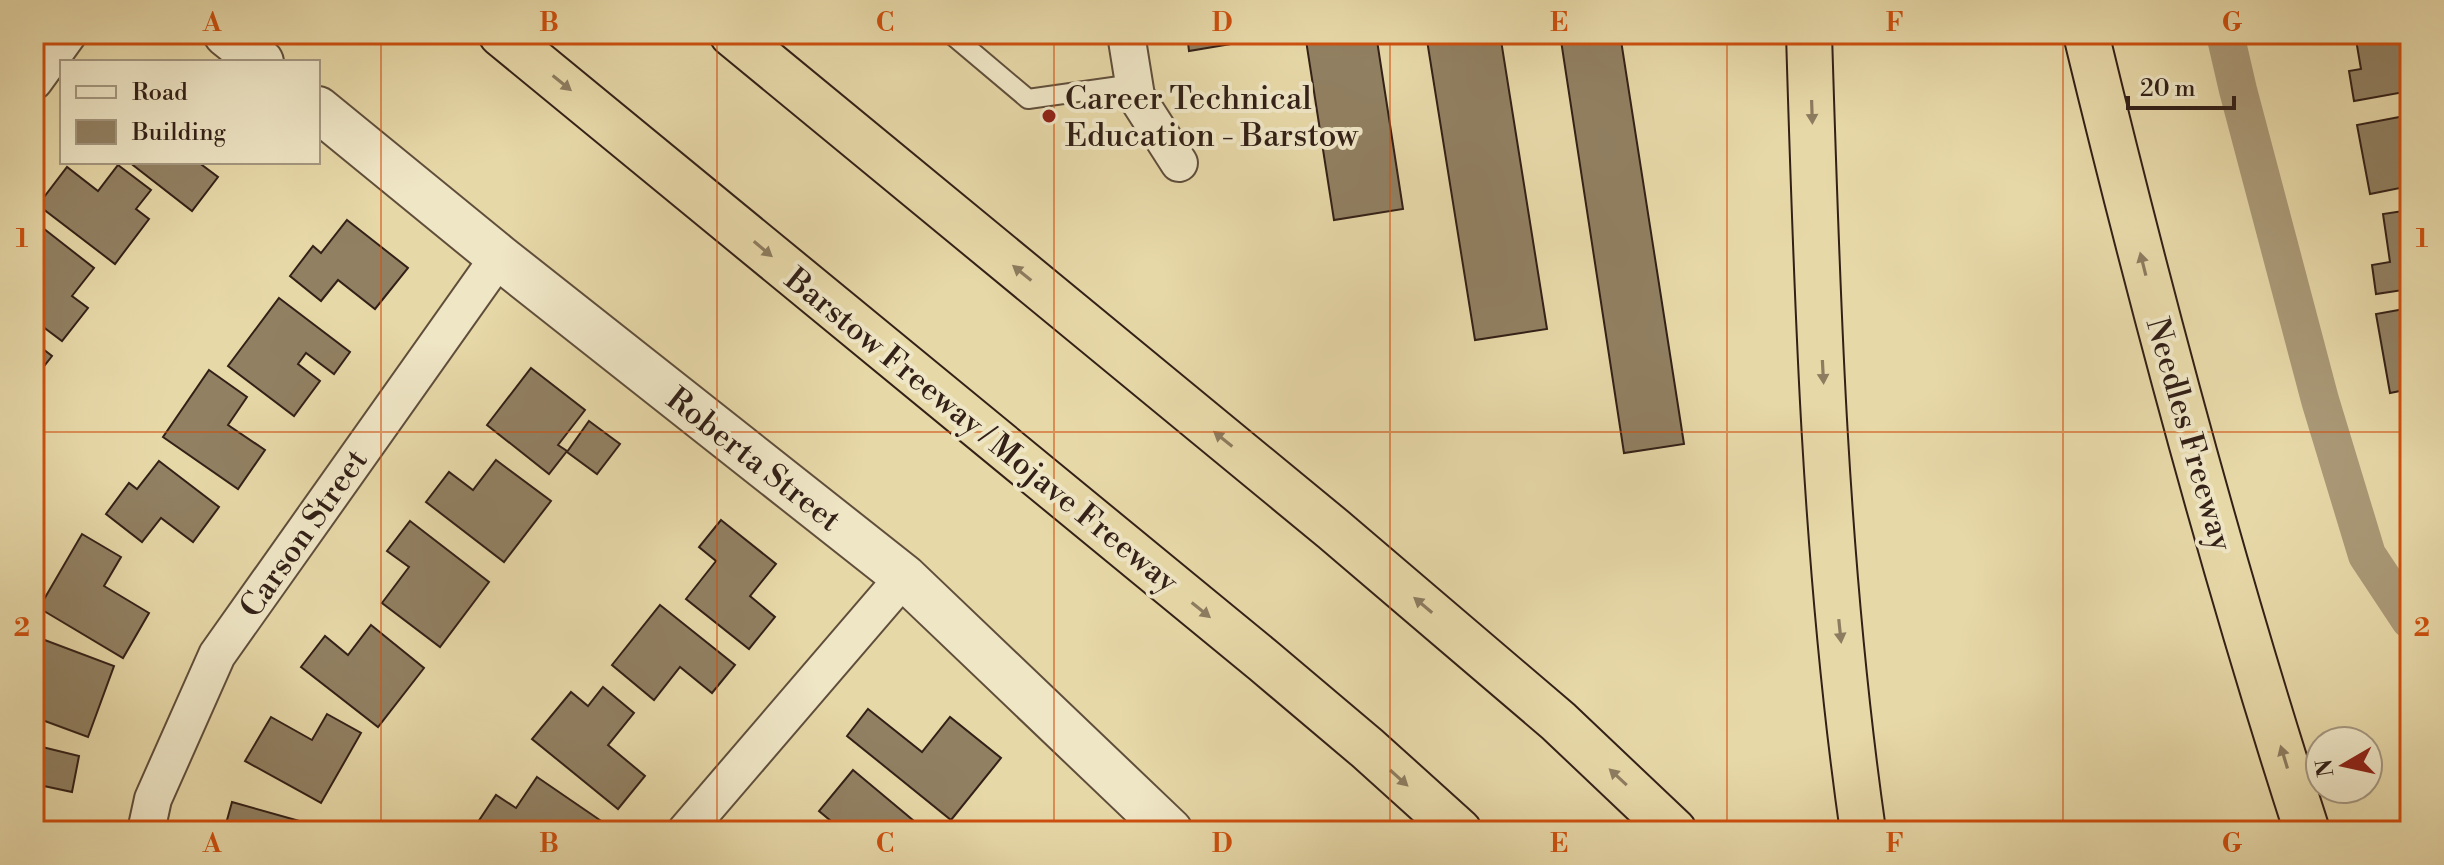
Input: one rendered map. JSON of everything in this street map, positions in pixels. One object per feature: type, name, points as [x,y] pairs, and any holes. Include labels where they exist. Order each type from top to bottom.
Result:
[{"type":"highway","name":"Barstow Freeway / Mojave Freeway","points":[[501,34],[1264,661],[1459,831]]},
{"type":"highway","points":[[732,34],[1345,539],[1558,721],[1674,831]]},
{"type":"highway","points":[[1809,34],[1835,581],[1852,757],[1863,831]]},
{"type":"highway","name":"Needles Freeway","points":[[2086,34],[2155,312],[2197,465],[2307,831]]},
{"type":"street","points":[[34,81],[68,34]]},
{"type":"street","points":[[226,34],[258,60]]},
{"type":"street","points":[[1126,34],[1136,96],[1179,163]]},
{"type":"street","name":"Roberta Street","points":[[320,111],[499,257],[904,577],[1170,831]]},
{"type":"street","name":"Carson Street","points":[[146,831],[153,799],[217,655],[499,257]]},
{"type":"street","points":[[686,831],[904,577]]},
{"type":"lane","points":[[951,34],[1028,99],[1134,84]]},
{"type":"building","points":[[1187,34],[1254,34],[1255,40],[1189,51]]},
{"type":"building","points":[[1305,34],[1376,34],[1403,209],[1334,220]]},
{"type":"building","points":[[1426,34],[1500,34],[1547,329],[1475,340]]},
{"type":"building","points":[[1560,34],[1620,34],[1684,444],[1624,453]]},
{"type":"building","points":[[2355,34],[2410,34],[2410,91],[2354,101],[2349,71],[2361,69]]},
{"type":"building","points":[[2410,115],[2410,186],[2370,194],[2357,125]]},
{"type":"building","points":[[132,164],[201,164],[218,177],[192,211]]},
{"type":"building","points":[[118,165],[151,190],[136,209],[149,219],[115,264],[38,205],[67,167],[98,191]]},
{"type":"building","points":[[2410,210],[2410,289],[2376,294],[2372,265],[2390,262],[2383,214]]},
{"type":"building","points":[[347,220],[408,268],[375,309],[338,280],[321,301],[290,276],[313,246],[321,253]]},
{"type":"building","points":[[34,221],[94,268],[72,296],[88,308],[62,341],[34,320]]},
{"type":"building","points":[[279,298],[350,352],[334,374],[306,353],[298,364],[320,381],[294,416],[228,366]]},
{"type":"building","points":[[2410,308],[2410,389],[2390,393],[2376,314]]},
{"type":"building","points":[[34,342],[52,356],[34,379]]},
{"type":"building","points":[[531,368],[585,410],[558,445],[567,451],[549,474],[487,425]]},
{"type":"building","points":[[209,370],[247,397],[228,425],[265,450],[238,489],[163,437]]},
{"type":"building","points":[[589,421],[620,444],[597,474],[567,452]]},
{"type":"building","points":[[496,460],[551,501],[504,562],[426,502],[449,472],[473,490]]},
{"type":"building","points":[[159,461],[219,507],[193,542],[161,518],[142,542],[106,514],[129,483],[137,489]]},
{"type":"building","points":[[721,520],[776,564],[750,596],[775,617],[749,649],[686,599],[716,561],[699,547]]},
{"type":"building","points":[[410,521],[489,582],[440,647],[382,603],[409,567],[387,551]]},
{"type":"building","points":[[82,534],[121,557],[104,586],[149,613],[123,658],[39,608]]},
{"type":"building","points":[[660,605],[735,665],[712,693],[680,667],[654,700],[612,665]]},
{"type":"building","points":[[371,625],[424,668],[378,727],[301,667],[325,636],[348,655]]},
{"type":"building","points":[[34,636],[114,666],[88,737],[34,717]]},
{"type":"building","points":[[603,687],[634,713],[608,745],[645,776],[618,809],[532,739],[571,692],[588,706]]},
{"type":"building","points":[[868,709],[922,752],[950,717],[1001,758],[951,820],[847,736]]},
{"type":"building","points":[[327,714],[361,733],[321,803],[245,761],[271,717],[312,740]]},
{"type":"building","points":[[34,745],[79,756],[72,792],[39,785],[34,806]]},
{"type":"building","points":[[853,770],[926,831],[843,831],[819,811]]},
{"type":"building","points":[[537,777],[607,825],[603,831],[472,831],[496,795],[516,808]]},
{"type":"building","points":[[232,802],[310,824],[308,831],[224,831]]},
{"type":"waterway","points":[[2225,34],[2320,400],[2367,555],[2410,620]]},
{"type":"place","name":"Career Technical Education - Barstow","points":[[1049,116]]}]
